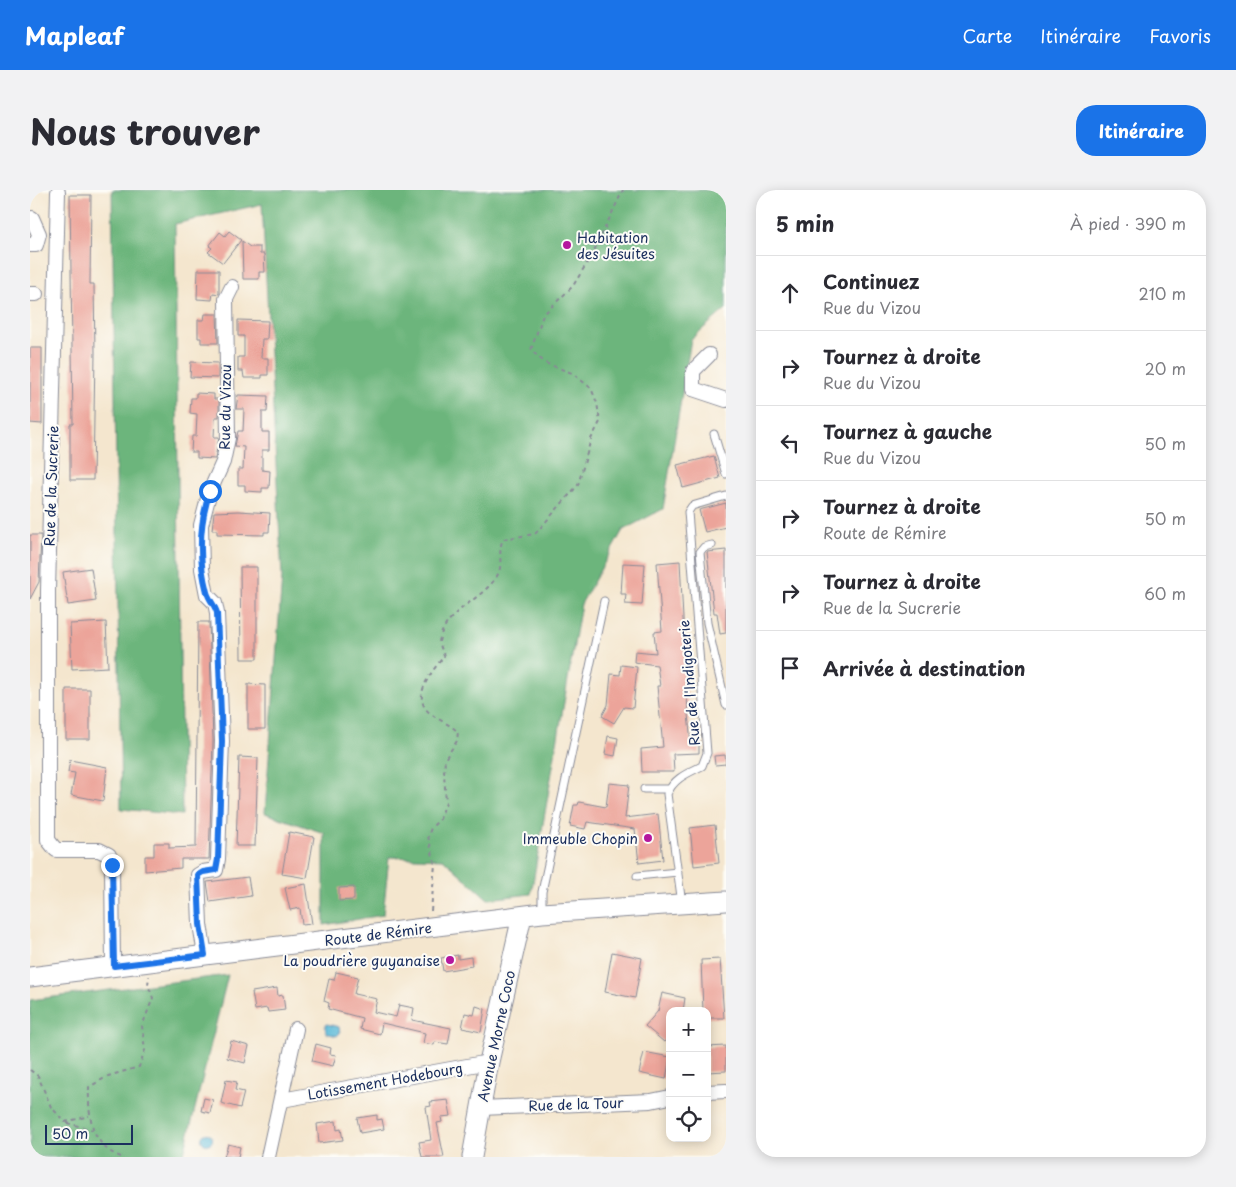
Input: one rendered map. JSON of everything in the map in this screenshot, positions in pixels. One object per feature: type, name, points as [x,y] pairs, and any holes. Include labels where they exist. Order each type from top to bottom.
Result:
[{"type":"main road","name":"Route de Rémire","points":[[30,977],[542,913],[726,901]]},
{"type":"main road","name":"Avenue Morne Coco","points":[[472,1157],[489,1062],[522,916]]},
{"type":"street","name":"Rue de la Sucrerie","points":[[58,192],[48,591],[48,840],[56,850],[99,850],[109,855],[112,865],[114,966]]},
{"type":"street","points":[[30,245],[36,245],[39,234],[32,218]]},
{"type":"street","name":"Rue du Vizou","points":[[205,955],[200,924],[198,875],[203,872],[216,870],[218,859],[222,741],[217,613],[215,603],[208,595],[202,569],[200,525],[210,491],[224,462],[228,438],[226,299],[232,287]]},
{"type":"street","points":[[709,355],[693,371],[693,389],[726,400]]},
{"type":"street","points":[[268,1157],[296,1029]]},
{"type":"street","name":"Lotissement Hodebourg","points":[[282,1100],[489,1062]]},
{"type":"street","points":[[711,1092],[726,1091]]},
{"type":"street","name":"Rue de la Tour","points":[[481,1108],[651,1101],[666,1098]]},
{"type":"lane","points":[[714,434],[726,474]]},
{"type":"lane","name":"Rue de l'Indigoterie","points":[[669,789],[671,784],[683,775],[702,766],[708,753],[688,512],[692,506],[726,496]]},
{"type":"lane","points":[[712,545],[704,547],[700,552],[707,623],[726,705]]},
{"type":"lane","points":[[542,913],[542,892],[604,601]]},
{"type":"lane","points":[[644,789],[669,789],[667,794],[682,904]]},
{"type":"lane","points":[[637,876],[678,872]]},
{"type":"path","points":[[431,910],[435,864],[428,836],[431,828],[440,819],[446,802],[445,759],[457,741],[458,732],[449,724],[431,714],[423,703],[422,692],[427,679],[444,656],[439,642],[449,619],[461,607],[484,591],[496,576],[500,567],[499,548],[503,539],[534,534],[578,485],[590,439],[600,422],[597,403],[590,388],[572,373],[545,363],[531,350],[543,315],[573,286],[593,253],[623,190]]},
{"type":"path","points":[[122,1157],[111,1153],[96,1137],[89,1116],[88,1087],[108,1076],[139,1067],[145,1050],[142,1026],[153,998],[148,985],[150,962]]},
{"type":"path","points":[[30,1070],[38,1076],[51,1107],[65,1122],[93,1130]]},
{"type":"path","points":[[65,1122],[89,1116]]},
{"type":"green space","points":[[112,190],[726,190],[726,309],[691,339],[663,509],[623,530],[581,604],[531,894],[488,899],[443,859],[389,857],[383,915],[324,925],[324,833],[265,813],[282,576],[262,204],[175,224],[182,815],[121,809]]},
{"type":"green space","points":[[228,975],[183,1157],[30,1157],[30,1000]]},
{"type":"water","points":[[325,1025],[339,1027],[340,1033],[337,1036],[326,1033]]},
{"type":"water","points":[[207,1133],[213,1139],[207,1145],[201,1139]]},
{"type":"building","points":[[70,195],[91,195],[90,284],[94,284],[95,353],[93,480],[70,480],[70,424],[73,424]]},
{"type":"building","points":[[229,231],[241,240],[223,263],[208,252],[212,248],[209,246],[220,232],[225,236]]},
{"type":"building","points":[[242,241],[250,247],[260,247],[260,254],[264,254],[265,272],[259,272],[259,279],[243,279]]},
{"type":"building","points":[[198,270],[219,270],[219,294],[213,293],[212,300],[197,299]]},
{"type":"building","points":[[205,314],[217,314],[218,343],[201,343],[201,338],[198,338],[198,320],[204,320]]},
{"type":"building","points":[[238,320],[268,321],[267,339],[262,339],[261,358],[268,358],[268,375],[262,375],[262,378],[244,378],[243,371],[238,371],[238,357],[244,357],[244,336],[238,336]]},
{"type":"building","points":[[30,348],[42,348],[42,424],[30,423]]},
{"type":"building","points":[[191,362],[218,363],[218,378],[190,377]]},
{"type":"building","points":[[196,393],[214,394],[214,399],[219,399],[219,417],[215,417],[214,437],[219,437],[215,459],[197,458],[197,452],[191,452],[192,436],[196,436],[197,414],[190,413],[191,398],[196,398]]},
{"type":"building","points":[[238,395],[268,396],[267,412],[262,412],[262,432],[269,432],[269,450],[262,450],[262,470],[270,471],[269,488],[262,488],[262,492],[245,491],[245,485],[238,485],[238,469],[243,469],[244,447],[235,446],[238,431],[243,431],[244,409],[236,409]]},
{"type":"building","points":[[714,456],[720,478],[683,488],[677,465]]},
{"type":"building","points":[[726,503],[726,527],[705,532],[699,510]]},
{"type":"building","points":[[214,512],[270,513],[269,532],[264,532],[264,535],[217,534],[217,530],[212,530]]},
{"type":"building","points":[[30,535],[41,535],[39,582],[30,599]]},
{"type":"building","points":[[726,550],[726,633],[720,634],[717,613],[714,613],[707,552]]},
{"type":"building","points":[[680,561],[688,714],[691,744],[699,743],[699,753],[673,754],[674,772],[642,772],[641,749],[663,747],[657,686],[660,686],[657,665],[634,662],[635,651],[656,653],[654,632],[662,631],[657,563]]},
{"type":"building","points":[[623,563],[645,564],[642,605],[625,604],[626,594],[621,594]]},
{"type":"building","points":[[240,567],[257,567],[257,659],[241,659]]},
{"type":"building","points":[[91,568],[96,601],[68,605],[63,572]]},
{"type":"building","points":[[106,622],[108,667],[72,669],[70,624]]},
{"type":"building","points":[[198,622],[209,622],[213,741],[209,859],[181,859],[181,868],[145,871],[145,856],[154,856],[154,843],[169,843],[169,848],[196,847]]},
{"type":"building","points":[[621,665],[637,667],[633,708],[624,707],[614,723],[602,716],[608,705],[611,674],[620,675]]},
{"type":"building","points":[[248,684],[265,685],[265,729],[248,729]]},
{"type":"building","points":[[66,689],[90,689],[90,739],[66,739]]},
{"type":"building","points":[[608,736],[618,738],[615,756],[605,754]]},
{"type":"building","points":[[725,755],[726,764],[715,765],[714,756]]},
{"type":"building","points":[[239,757],[258,758],[255,846],[236,846]]},
{"type":"building","points":[[70,760],[107,767],[103,801],[71,795],[75,773],[68,772]]},
{"type":"building","points":[[609,783],[629,785],[625,818],[658,814],[663,860],[639,863],[635,829],[587,822],[585,829],[570,826],[574,805],[578,805],[579,802],[606,807]]},
{"type":"building","points":[[715,825],[719,863],[694,866],[690,828]]},
{"type":"building","points":[[289,832],[314,837],[307,878],[282,874]]},
{"type":"building","points":[[248,877],[251,896],[210,902],[207,882]]},
{"type":"building","points":[[306,884],[312,924],[302,925],[300,908],[290,910],[285,888]]},
{"type":"building","points":[[354,887],[354,900],[339,901],[339,888]]},
{"type":"building","points":[[612,952],[642,958],[635,998],[605,992]]},
{"type":"building","points":[[458,955],[458,959],[471,957],[472,966],[443,971],[441,958]]},
{"type":"building","points":[[720,959],[724,1018],[711,1018],[711,1007],[703,1007],[701,960]]},
{"type":"building","points":[[336,972],[358,977],[354,994],[377,999],[374,1012],[396,1017],[399,1005],[414,1008],[412,1020],[451,1028],[448,1044],[435,1042],[434,1045],[423,1043],[425,1033],[382,1023],[380,1034],[360,1029],[362,1018],[328,1009],[329,1003],[324,1001],[329,979],[334,980]]},
{"type":"building","points":[[277,988],[278,996],[283,995],[285,1010],[268,1012],[267,1008],[255,1010],[252,992]]},
{"type":"building","points":[[662,993],[685,998],[684,1007],[666,1007],[666,1040],[664,1042],[645,1026],[658,1011]]},
{"type":"building","points":[[476,1006],[485,1009],[481,1032],[462,1028],[465,1013],[474,1015]]},
{"type":"building","points":[[231,1041],[249,1046],[245,1063],[227,1058]]},
{"type":"building","points":[[316,1044],[331,1048],[330,1054],[336,1055],[333,1066],[312,1061]]},
{"type":"building","points":[[726,1046],[726,1071],[711,1072],[711,1047]]},
{"type":"building","points":[[644,1052],[666,1056],[666,1079],[639,1073]]},
{"type":"building","points":[[226,1080],[237,1082],[235,1090],[244,1092],[240,1108],[221,1103]]},
{"type":"building","points":[[204,1098],[213,1100],[210,1113],[201,1111]]},
{"type":"building","points":[[448,1100],[451,1116],[441,1117],[442,1122],[437,1123],[444,1157],[422,1157],[419,1142],[431,1140],[426,1107],[431,1106],[430,1102]]},
{"type":"building","points":[[377,1115],[377,1120],[382,1119],[384,1129],[360,1133],[357,1118]]},
{"type":"building","points":[[336,1121],[337,1130],[341,1129],[343,1140],[319,1143],[317,1124]]},
{"type":"building","points":[[228,1144],[240,1147],[238,1157],[224,1157]]},
{"type":"place","name":"Habitation des Jésuites","points":[[567,245]]},
{"type":"place","name":"Immeuble Chopin","points":[[648,838]]},
{"type":"place","name":"La poudrière guyanaise","points":[[450,960]]},
{"type":"route","points":[[112,865],[114,966],[205,955],[200,924],[198,875],[203,872],[216,870],[218,859],[222,741],[221,670],[217,613],[215,603],[208,595],[202,569],[200,525],[210,491]]}]
